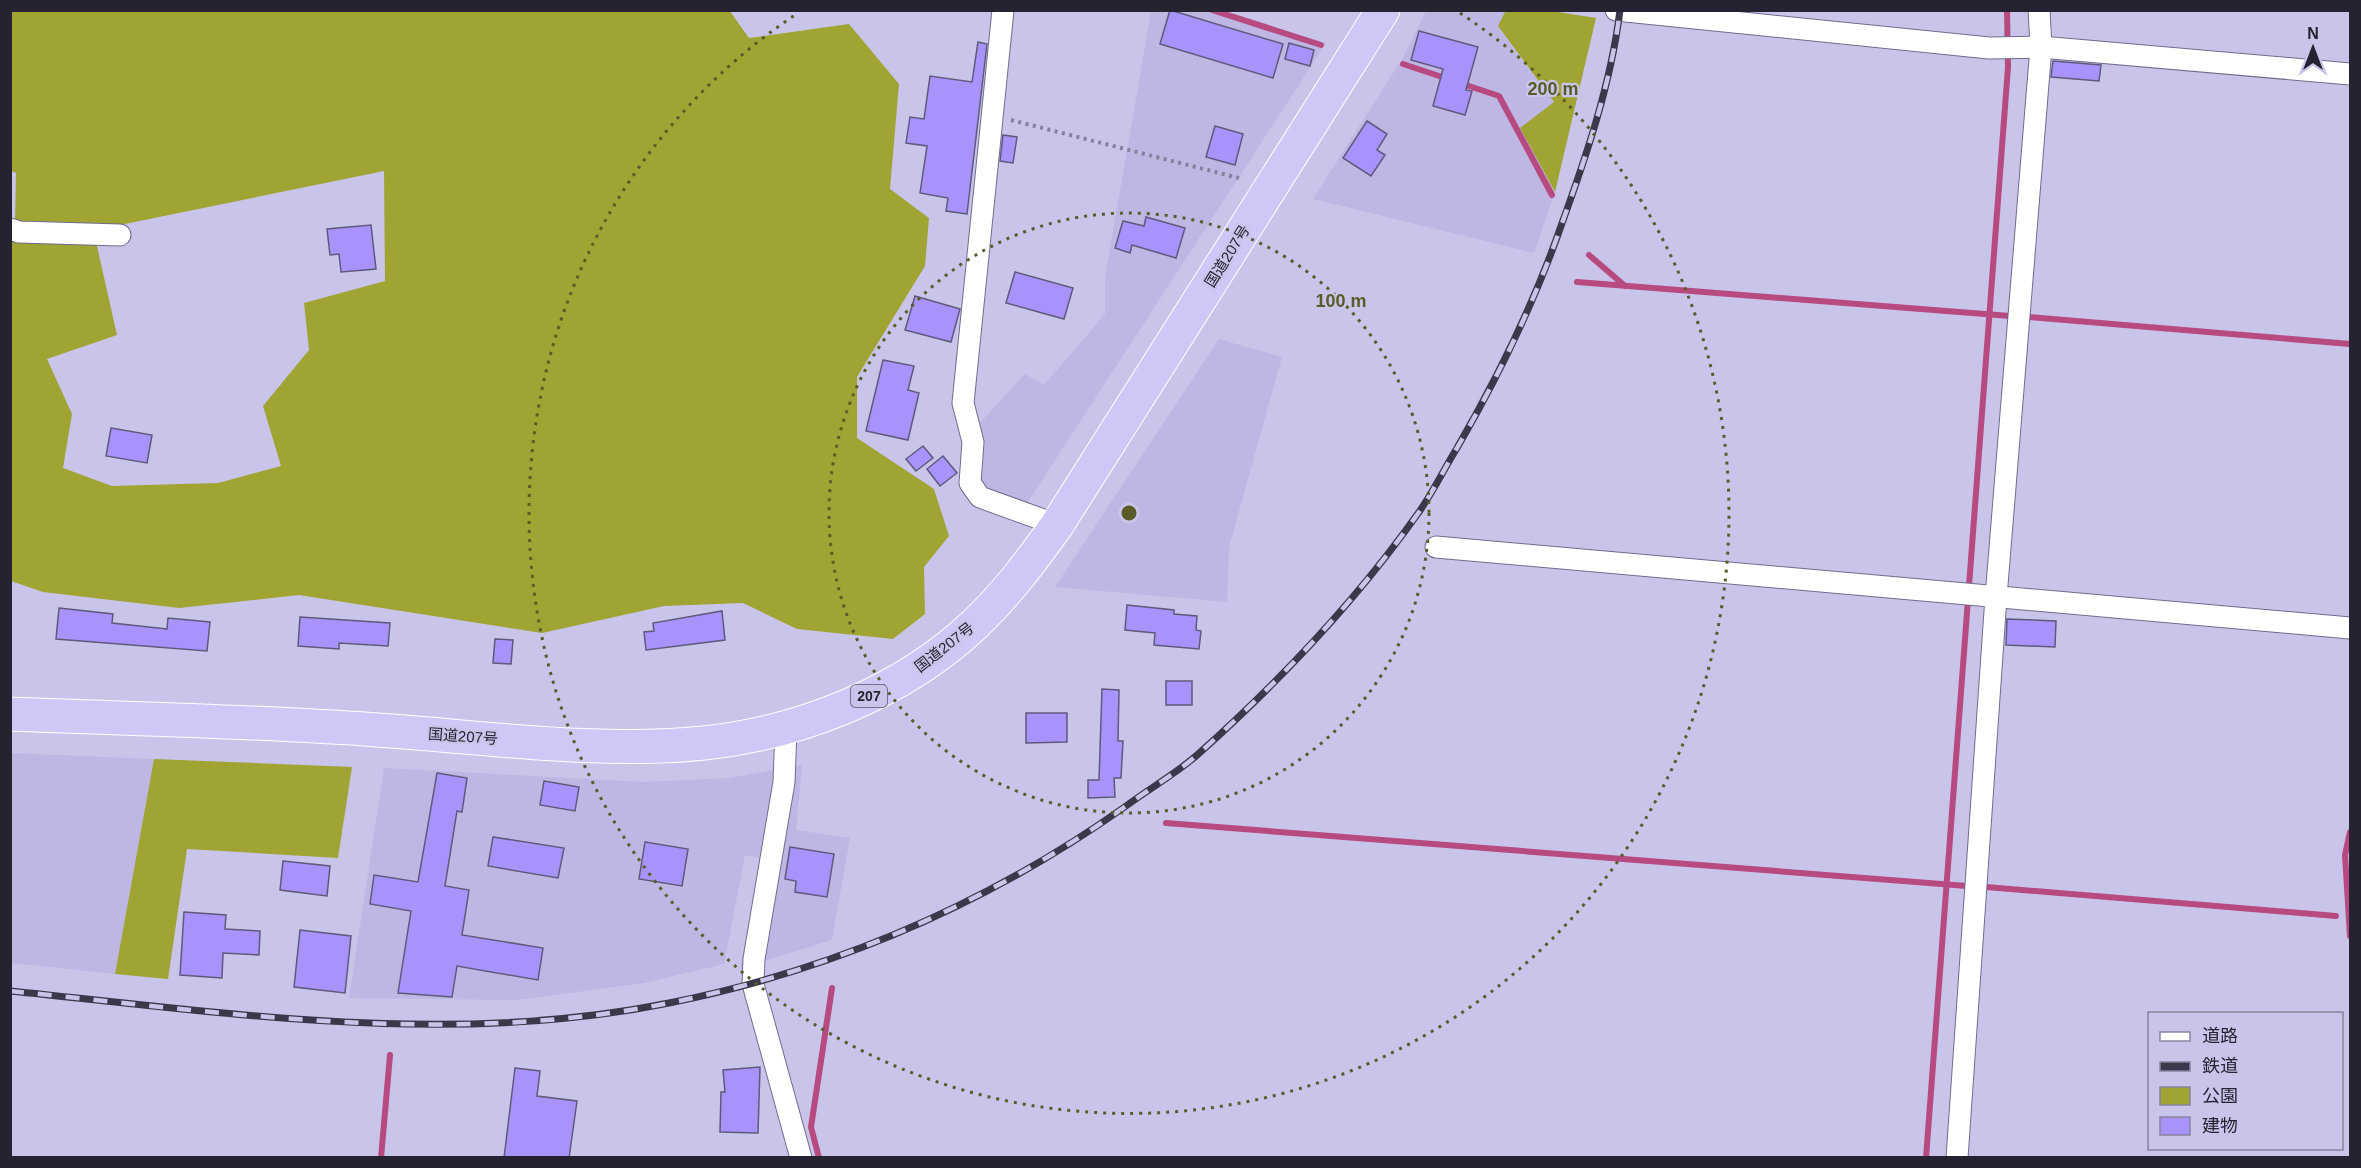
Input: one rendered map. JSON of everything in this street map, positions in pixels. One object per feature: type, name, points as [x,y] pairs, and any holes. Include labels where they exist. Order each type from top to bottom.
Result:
[{"type":"highway","name":"国道207号","points":[[10,714],[372,729],[607,746],[704,743],[786,729],[864,698],[921,667],[973,625],[1020,575],[1057,525],[1383,10]]},
{"type":"street","points":[[1003,10],[963,403],[973,442],[970,483],[980,497],[1057,525]]},
{"type":"street","points":[[1616,10],[1997,48],[2042,47],[2350,74]]},
{"type":"street","points":[[1957,1158],[1988,596],[2042,47],[2039,10]]},
{"type":"street","points":[[10,229],[120,234]]},
{"type":"street","points":[[1436,547],[2350,628]]},
{"type":"street","points":[[786,729],[784,782],[754,959],[753,984],[801,1158]]},
{"type":"path","points":[[992,115],[1239,178]]},
{"type":"shaded area","points":[[1151,11],[1217,11],[1326,43],[1024,508],[979,487],[979,424],[1025,374],[1044,385],[1105,314],[1105,278]]},
{"type":"shaded area","points":[[1426,11],[1506,11],[1498,27],[1554,103],[1521,128],[1555,192],[1534,253],[1313,199],[1402,59]]},
{"type":"shaded area","points":[[1219,339],[1282,357],[1229,547],[1227,602],[1055,587]]},
{"type":"shaded area","points":[[11,753],[154,759],[115,974],[11,963]]},
{"type":"shaded area","points":[[802,765],[796,830],[850,838],[832,940],[740,968],[761,858],[745,855],[724,964],[644,983],[518,1000],[349,998],[384,768],[645,782],[730,778]]},
{"type":"green space","points":[[729,10],[749,38],[849,24],[899,84],[890,189],[929,218],[925,266],[857,377],[857,438],[934,489],[949,536],[924,567],[925,614],[893,639],[797,629],[743,603],[664,606],[542,633],[299,595],[179,608],[43,592],[11,581],[10,222],[15,223],[16,173],[11,171],[11,11]],"holes":[[[384,171],[385,281],[304,303],[309,350],[263,406],[281,466],[218,483],[112,486],[63,468],[72,414],[47,359],[117,335],[92,224],[120,225]]]},
{"type":"green space","points":[[1506,10],[1552,11],[1596,18],[1555,192],[1520,128],[1554,102],[1498,26]]},
{"type":"green space","points":[[154,759],[352,767],[338,858],[187,849],[168,979],[115,974]]},
{"type":"building","points":[[1170,10],[1283,44],[1273,78],[1160,44]]},
{"type":"building","points":[[1419,31],[1478,47],[1466,90],[1472,91],[1465,115],[1433,106],[1443,69],[1411,60]]},
{"type":"building","points":[[978,42],[987,44],[967,214],[946,211],[948,198],[920,193],[927,146],[906,143],[910,117],[924,119],[930,76],[972,82]]},
{"type":"building","points":[[1289,43],[1314,50],[1310,66],[1285,59]]},
{"type":"building","points":[[2053,61],[2101,65],[2099,81],[2051,77]]},
{"type":"building","points":[[1367,121],[1387,134],[1377,150],[1385,155],[1371,176],[1343,158]]},
{"type":"building","points":[[1215,126],[1243,134],[1235,165],[1206,157]]},
{"type":"building","points":[[1003,135],[1017,137],[1013,163],[1000,161]]},
{"type":"building","points":[[1146,217],[1185,228],[1176,258],[1132,245],[1130,253],[1115,248],[1123,221],[1144,226]]},
{"type":"building","points":[[371,225],[376,269],[341,272],[339,254],[330,255],[327,229]]},
{"type":"building","points":[[1015,272],[1073,288],[1064,319],[1006,303]]},
{"type":"building","points":[[915,296],[960,309],[951,342],[905,330]]},
{"type":"building","points":[[883,360],[914,366],[908,390],[919,393],[908,440],[866,431]]},
{"type":"building","points":[[111,428],[152,435],[147,463],[106,456]]},
{"type":"building","points":[[923,446],[933,458],[916,471],[906,459]]},
{"type":"building","points":[[943,456],[957,473],[940,486],[927,469]]},
{"type":"building","points":[[1127,605],[1174,610],[1174,614],[1197,616],[1196,630],[1201,631],[1199,649],[1154,645],[1155,633],[1125,630]]},
{"type":"building","points":[[59,608],[113,614],[112,623],[167,629],[168,618],[210,622],[207,651],[56,639]]},
{"type":"building","points":[[722,611],[725,640],[646,650],[644,632],[654,631],[653,623]]},
{"type":"building","points":[[300,617],[390,623],[388,646],[339,643],[339,649],[298,646]]},
{"type":"building","points":[[2007,619],[2056,621],[2055,647],[2006,645]]},
{"type":"building","points":[[495,639],[513,640],[511,664],[493,663]]},
{"type":"building","points":[[1166,681],[1192,681],[1192,705],[1166,705]]},
{"type":"building","points":[[1102,689],[1119,690],[1118,741],[1123,741],[1121,778],[1114,778],[1115,797],[1088,798],[1088,780],[1099,780]]},
{"type":"building","points":[[1026,713],[1067,713],[1067,742],[1026,743]]},
{"type":"building","points":[[437,773],[467,778],[462,812],[457,811],[445,886],[469,890],[462,935],[543,948],[538,980],[457,966],[452,997],[398,993],[411,911],[370,904],[374,875],[418,882]]},
{"type":"building","points":[[544,781],[579,787],[575,811],[540,805]]},
{"type":"building","points":[[493,837],[564,848],[558,878],[488,866]]},
{"type":"building","points":[[645,842],[688,849],[682,886],[639,879]]},
{"type":"building","points":[[790,847],[834,854],[827,897],[795,892],[796,881],[785,879]]},
{"type":"building","points":[[283,861],[330,866],[327,896],[280,890]]},
{"type":"building","points":[[184,912],[226,915],[225,929],[260,931],[259,955],[223,953],[222,978],[180,975]]},
{"type":"building","points":[[300,930],[351,936],[345,993],[294,987]]},
{"type":"building","points":[[760,1067],[758,1133],[720,1132],[721,1092],[725,1092],[723,1070]]},
{"type":"building","points":[[515,1068],[540,1071],[537,1096],[577,1101],[569,1158],[504,1158]]},
{"type":"waterway","points":[[1212,10],[1321,45]]},
{"type":"waterway","points":[[1926,1158],[2008,67],[2007,10]]},
{"type":"waterway","points":[[1403,64],[1448,79]]},
{"type":"waterway","points":[[1460,83],[1499,96],[1552,195]]},
{"type":"waterway","points":[[1589,255],[1625,286]]},
{"type":"waterway","points":[[1577,282],[2010,316]]},
{"type":"waterway","points":[[2029,317],[2350,344]]},
{"type":"waterway","points":[[1166,823],[1967,886]]},
{"type":"waterway","points":[[2350,832],[2345,855],[2350,936]]},
{"type":"waterway","points":[[1986,887],[2336,916]]},
{"type":"waterway","points":[[819,1158],[811,1127],[832,988]]},
{"type":"waterway","points":[[381,1158],[390,1055]]},
{"type":"railway","points":[[10,991],[340,1022],[505,1023],[587,1016],[669,1003],[730,989],[850,952],[965,902],[1074,841],[1188,763],[1256,700],[1286,671],[1369,578],[1424,504],[1501,367],[1550,255],[1597,120],[1616,38],[1620,10]]}]
